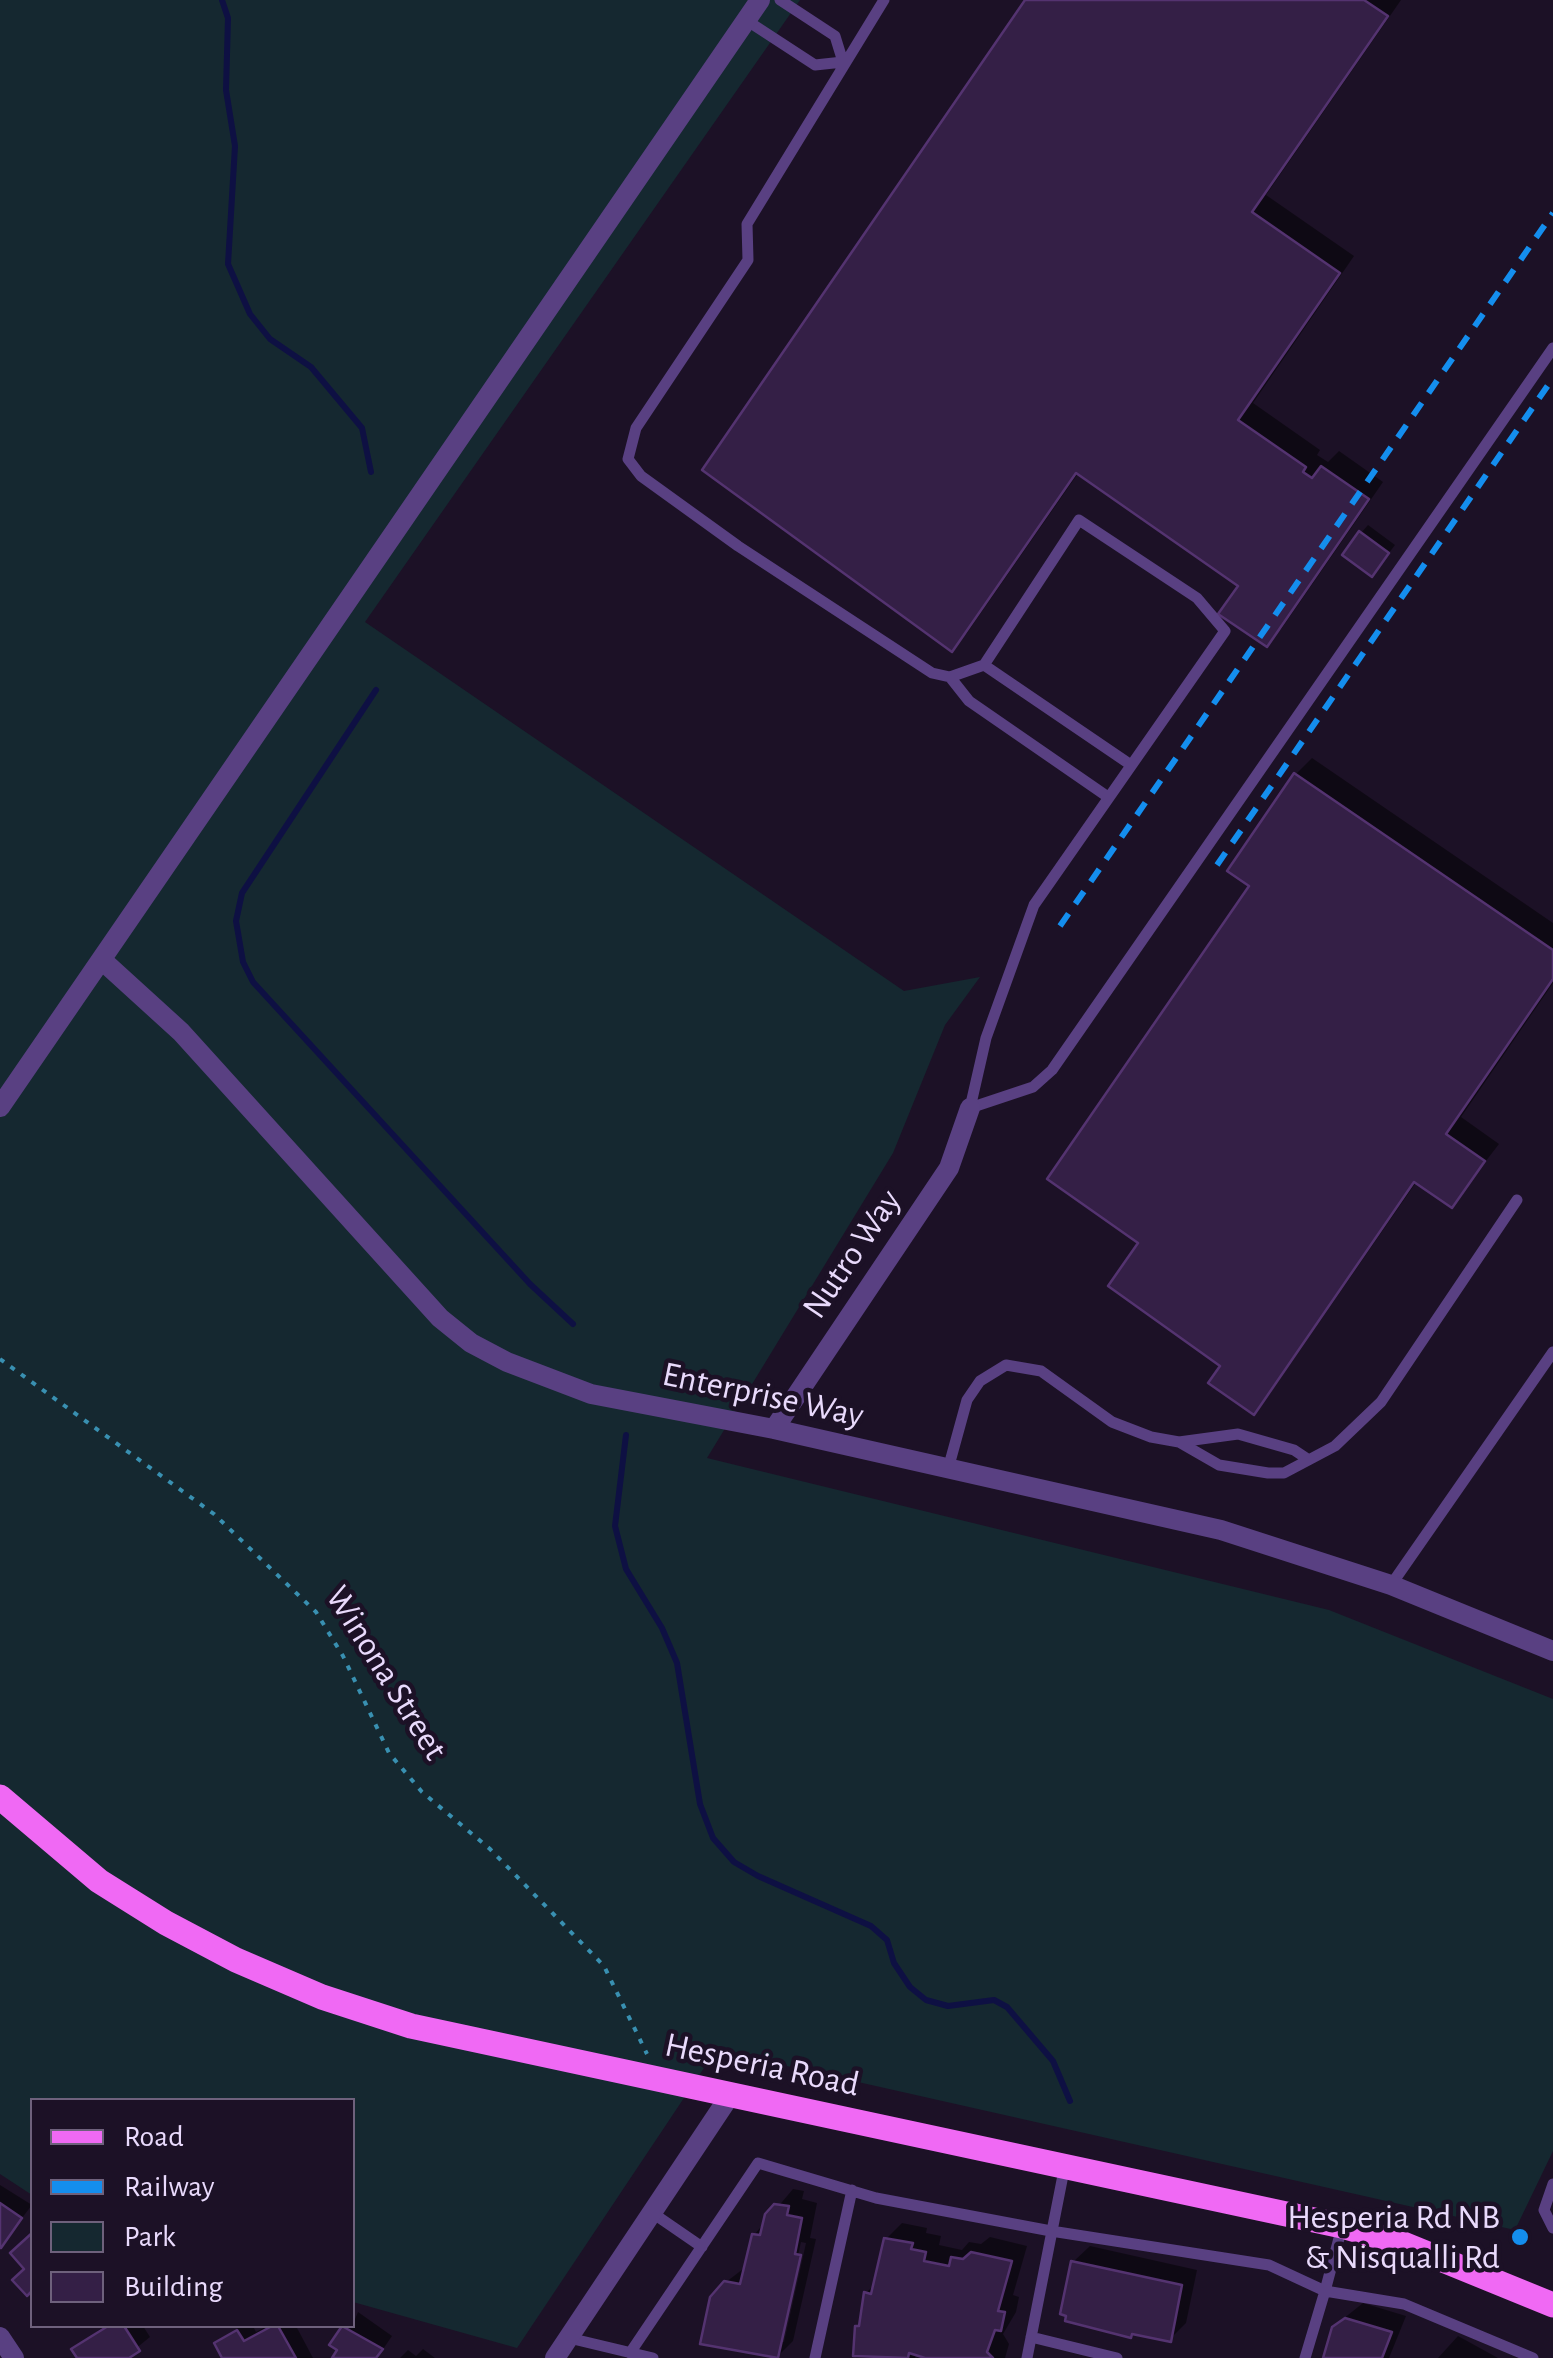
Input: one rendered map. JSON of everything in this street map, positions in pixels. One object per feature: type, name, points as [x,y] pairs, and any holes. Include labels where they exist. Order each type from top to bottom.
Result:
[{"type":"main road","name":"Hesperia Road","points":[[0,1797],[99,1880],[166,1922],[270,1975],[411,2026],[1342,2226],[1401,2242],[1553,2305]]},
{"type":"street","points":[[0,1107],[760,0]]},
{"type":"street","name":"Enterprise Way","points":[[103,961],[181,1032],[440,1318],[472,1343],[547,1380],[591,1394],[774,1429],[1221,1530],[1391,1585],[1553,1650]]},
{"type":"street","name":"Nutro Way","points":[[774,1429],[949,1168],[970,1108]]},
{"type":"street","points":[[555,2358],[731,2094]]},
{"type":"street","points":[[0,2337],[14,2358]]},
{"type":"lane","points":[[780,0],[835,36],[843,62]]},
{"type":"lane","points":[[884,0],[747,224],[748,260],[636,428],[628,459],[641,476],[738,546],[932,673],[950,677],[984,664],[1079,520],[1197,598],[1226,631],[1050,880],[1025,926],[977,1067],[970,1108],[1033,1087],[1052,1070],[1553,348]]},
{"type":"lane","points":[[746,20],[815,65],[843,62]]},
{"type":"lane","points":[[984,664],[1131,765]]},
{"type":"lane","points":[[950,677],[970,701],[1108,797]]},
{"type":"lane","points":[[948,1468],[967,1400],[980,1382],[1006,1365],[1040,1370],[1129,1429],[1178,1442],[1219,1465],[1284,1473],[1334,1446],[1381,1402],[1517,1200]]},
{"type":"lane","points":[[1391,1585],[1553,1352]]},
{"type":"lane","points":[[1178,1442],[1238,1434],[1294,1450],[1306,1458]]},
{"type":"lane","points":[[630,2352],[758,2164],[852,2190],[1051,2232],[1269,2265],[1325,2290],[1404,2304],[1533,2358]]},
{"type":"lane","points":[[1027,2358],[1065,2165]]},
{"type":"lane","points":[[1553,2184],[1544,2210],[1553,2228]]},
{"type":"lane","points":[[815,2358],[852,2190]]},
{"type":"lane","points":[[654,2214],[702,2248]]},
{"type":"lane","points":[[1305,2358],[1342,2226]]},
{"type":"lane","points":[[1031,2337],[1116,2358]]},
{"type":"lane","points":[[569,2338],[653,2358]]},
{"type":"path","name":"Winona Street","points":[[0,1358],[214,1514],[316,1612],[343,1656],[389,1753],[422,1792],[490,1848],[604,1966],[626,2003],[655,2077]]},
{"type":"green space","points":[[0,0],[800,0],[365,622],[904,991],[980,977],[945,1025],[893,1153],[707,1458],[1329,1610],[1553,1699],[1553,2151],[1515,2230],[716,2050],[517,2348],[355,2303],[355,2098],[30,2098],[30,2194],[0,2174]]},
{"type":"building","points":[[1025,0],[1364,0],[1388,16],[1252,212],[1340,273],[1238,420],[1306,467],[1303,472],[1312,478],[1321,466],[1369,499],[1267,647],[1218,614],[1238,586],[1076,473],[952,652],[702,470]]},
{"type":"building","points":[[1359,531],[1389,553],[1372,577],[1342,555]]},
{"type":"building","points":[[1294,773],[1553,950],[1553,979],[1446,1134],[1485,1161],[1452,1208],[1414,1182],[1254,1415],[1208,1383],[1220,1366],[1108,1286],[1138,1243],[1047,1179],[1249,886],[1227,871]]},
{"type":"building","points":[[0,2203],[22,2218],[1,2248],[0,2248]]},
{"type":"building","points":[[774,2204],[789,2206],[787,2215],[802,2218],[795,2254],[801,2255],[778,2358],[700,2344],[710,2297],[724,2281],[740,2284],[752,2234],[760,2235],[765,2214]]},
{"type":"building","points":[[30,2235],[27,2296],[12,2280],[24,2269],[10,2253]]},
{"type":"building","points":[[884,2238],[913,2243],[911,2249],[926,2252],[924,2261],[949,2266],[951,2257],[963,2259],[971,2252],[1012,2261],[998,2311],[1005,2312],[1001,2331],[995,2330],[987,2352],[993,2358],[925,2358],[909,2353],[908,2358],[853,2356],[855,2326],[859,2326],[864,2292],[871,2294]]},
{"type":"building","points":[[1071,2261],[1182,2285],[1171,2342],[1132,2334],[1131,2338],[1065,2321],[1066,2316],[1060,2314]]},
{"type":"building","points":[[1345,2318],[1392,2332],[1382,2358],[1323,2358],[1332,2327]]},
{"type":"building","points":[[105,2328],[125,2328],[140,2351],[129,2358],[77,2358],[71,2349]]},
{"type":"building","points":[[268,2328],[279,2328],[296,2358],[222,2358],[214,2343],[237,2330],[244,2341]]},
{"type":"building","points":[[341,2328],[346,2328],[383,2349],[376,2358],[332,2358],[337,2350],[329,2345]]},
{"type":"waterway","points":[[222,0],[228,18],[226,90],[235,146],[228,264],[250,314],[270,339],[311,367],[362,428],[371,472]]},
{"type":"waterway","points":[[376,690],[242,893],[236,921],[243,962],[253,982],[530,1284],[573,1324]]},
{"type":"waterway","points":[[626,1435],[615,1526],[626,1569],[662,1628],[677,1663],[700,1804],[713,1838],[734,1862],[758,1876],[871,1926],[887,1940],[894,1963],[910,1987],[926,2000],[948,2006],[994,2000],[1007,2007],[1053,2061],[1070,2101]]},
{"type":"railway","points":[[1060,926],[1553,213]]},
{"type":"railway","points":[[1217,865],[1553,378]]},
{"type":"place","name":"Hesperia Rd NB & Nisqualli Rd","points":[[1520,2237]]}]
